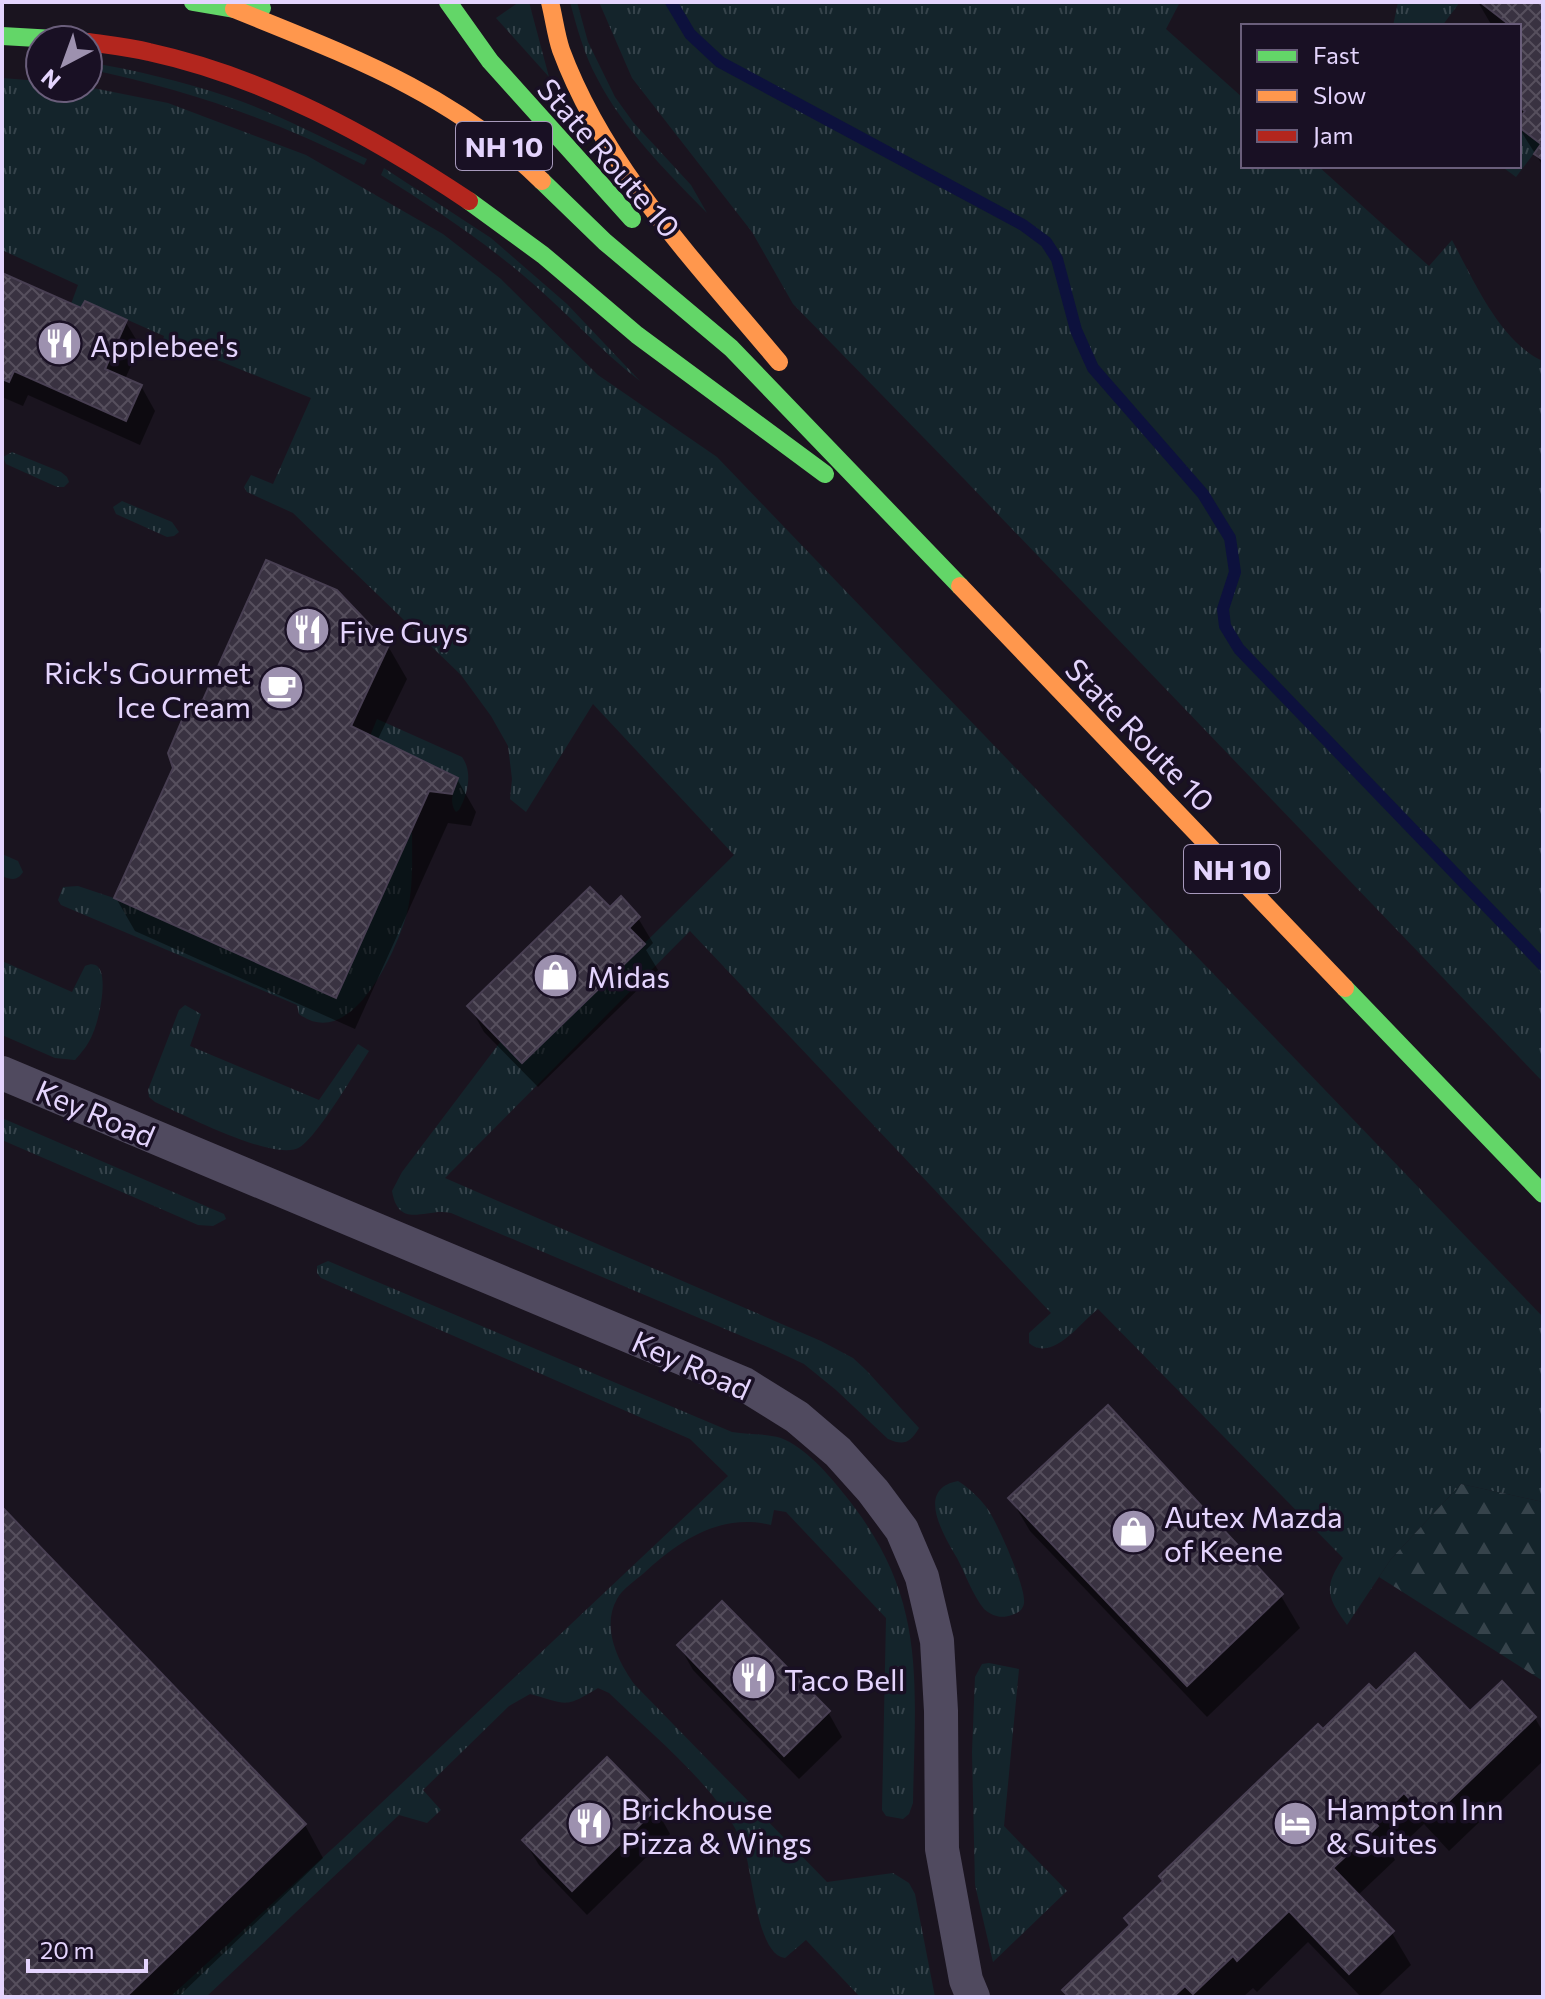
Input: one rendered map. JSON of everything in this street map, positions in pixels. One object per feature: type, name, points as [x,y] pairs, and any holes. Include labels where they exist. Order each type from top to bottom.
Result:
[{"type":"highway","name":"NH 10","points":[[193,2],[226,8]]},
{"type":"highway","points":[[226,8],[259,9],[279,2]]},
{"type":"highway","name":"State Route 10","points":[[448,2],[490,61],[619,202],[647,239]]},
{"type":"highway","points":[[550,2],[552,21],[562,53],[610,144],[698,264],[788,373]]},
{"type":"highway","name":"State Route 10","points":[[226,8],[364,63],[444,104],[482,128],[519,159],[591,229],[731,348],[1543,1194]]},
{"type":"highway","points":[[2,36],[24,37]]},
{"type":"highway","points":[[104,44],[143,49],[230,77],[295,103],[408,160],[543,255],[607,311],[699,383],[920,544]]},
{"type":"highway","name":"State Route 10","points":[[675,275],[731,348]]},
{"type":"highway","points":[[828,422],[920,544]]},
{"type":"street","name":"Key Road","points":[[2,1073],[744,1384],[797,1417],[838,1452],[902,1530],[922,1577],[937,1641],[942,1849],[966,1980],[973,1997]]},
{"type":"green space","points":[[519,2],[529,2],[549,77],[496,18]]},
{"type":"green space","points":[[570,2],[577,2],[588,42],[615,97],[633,122],[691,185],[707,213],[647,149],[608,97],[588,60]]},
{"type":"green space","points":[[599,2],[1180,2],[1166,29],[1241,96],[1241,168],[1320,168],[1429,266],[1452,240],[1501,325],[1528,352],[1543,361],[1543,1082],[793,304],[752,232],[632,78]]},
{"type":"green space","points":[[1398,2],[1460,2],[1444,24],[1393,24]]},
{"type":"green space","points":[[104,65],[192,85],[244,102],[367,159],[364,165],[263,120],[160,86],[104,73]]},
{"type":"green space","points":[[2,78],[24,80],[24,104],[104,104],[104,90],[168,103],[306,155],[443,234],[501,279],[598,375],[717,457],[1543,1317],[1543,1502],[1461,1484],[1391,1559],[1347,1625],[1335,1607],[1330,1592],[1332,1577],[1343,1558],[1098,1309],[1056,1344],[1038,1348],[1029,1343],[1029,1333],[1051,1313],[690,931],[445,1178],[821,1341],[853,1358],[919,1428],[913,1437],[902,1443],[888,1439],[804,1364],[770,1348],[451,1213],[415,1215],[401,1210],[392,1191],[402,1172],[501,1041],[523,1063],[734,855],[593,704],[526,812],[510,799],[512,779],[508,746],[461,675],[293,513],[247,492],[244,487],[251,475],[273,484],[311,398],[163,340],[164,336],[85,301],[81,308],[71,304],[78,285],[2,250]]},
{"type":"green space","points":[[1521,129],[1541,144],[1516,177],[1504,168],[1521,168]]},
{"type":"green space","points":[[384,168],[491,238],[567,304],[640,381],[513,267],[381,175]]},
{"type":"green space","points":[[12,452],[61,472],[69,482],[64,487],[57,487],[6,464],[3,457]]},
{"type":"green space","points":[[122,501],[172,522],[179,532],[167,537],[116,514],[113,507]]},
{"type":"green space","points":[[377,719],[462,757],[468,783],[459,810],[456,812],[452,800],[458,778],[370,736]]},
{"type":"green space","points":[[412,831],[412,878],[398,939],[365,997],[335,1021],[317,1022],[299,1014],[297,1005],[61,905],[58,900],[63,887],[78,886],[114,898],[336,998]]},
{"type":"green space","points":[[2,854],[18,861],[23,872],[19,877],[11,879],[2,876]]},
{"type":"green space","points":[[2,961],[72,992],[85,966],[94,965],[100,969],[102,990],[96,1026],[75,1060],[55,1058],[2,1035]]},
{"type":"green space","points":[[185,1005],[201,1014],[190,1046],[319,1100],[358,1044],[369,1051],[326,1118],[300,1147],[288,1150],[251,1143],[207,1126],[149,1097],[148,1090],[179,1010]]},
{"type":"green space","points":[[2,1118],[224,1214],[226,1219],[213,1226],[198,1225],[2,1140]]},
{"type":"green space","points":[[328,1261],[732,1432],[781,1438],[808,1455],[824,1470],[871,1532],[890,1568],[903,1604],[911,1641],[915,1717],[913,1803],[909,1814],[903,1819],[886,1816],[882,1810],[886,1618],[786,1512],[774,1510],[771,1525],[752,1522],[718,1526],[672,1550],[619,1595],[612,1610],[611,1632],[618,1655],[635,1685],[827,1882],[893,1873],[909,1883],[915,1894],[935,1997],[860,1997],[806,1940],[785,1958],[775,1953],[761,1926],[742,1842],[717,1801],[683,1763],[609,1693],[598,1688],[572,1702],[559,1702],[530,1694],[509,1706],[423,1790],[441,1810],[427,1823],[399,1815],[206,1997],[170,1997],[343,1839],[728,1476],[690,1439],[321,1278],[317,1266]]},
{"type":"green space","points":[[958,1481],[975,1494],[989,1511],[1011,1556],[1024,1603],[1014,1614],[997,1616],[984,1609],[940,1527],[935,1503],[938,1493],[945,1486]]},
{"type":"green space","points":[[1461,1484],[1543,1502],[1543,1681],[1379,1577],[1391,1559]]},
{"type":"green space","points":[[982,1664],[1019,1669],[1004,1826],[1067,1891],[993,1962],[975,1885],[972,1752],[975,1677]]},
{"type":"building","points":[[1480,2],[1543,2],[1543,160],[1534,154],[1541,144],[1521,129],[1521,116],[1525,111],[1521,108],[1521,24],[1508,24]]},
{"type":"building","name":"Applebee's","points":[[2,273],[81,308],[85,301],[127,320],[105,369],[142,385],[126,421],[14,371],[9,382],[2,379]]},
{"type":"building","points":[[266,560],[337,590],[389,645],[351,726],[458,778],[452,794],[429,791],[336,998],[114,898],[173,768],[168,753],[188,706],[203,700]]},
{"type":"building","name":"Midas","points":[[590,887],[610,907],[621,896],[640,917],[629,928],[645,944],[522,1063],[467,1006]]},
{"type":"building","name":"Autex Mazda of Keene","points":[[1108,1405],[1283,1594],[1187,1686],[1008,1498]]},
{"type":"building","points":[[2,1507],[306,1824],[126,1997],[2,1997]]},
{"type":"building","name":"Taco Bell","points":[[722,1601],[830,1711],[784,1756],[677,1645]]},
{"type":"building","name":"Hampton Inn & Suites","points":[[1415,1653],[1470,1711],[1502,1681],[1536,1717],[1429,1820],[1404,1793],[1374,1822],[1378,1826],[1333,1868],[1394,1931],[1349,1974],[1289,1911],[1237,1961],[1233,1956],[1193,1994],[1185,1986],[1173,1997],[1069,1997],[1062,1990],[1130,1925],[1124,1918],[1163,1881],[1159,1876],[1318,1724],[1323,1729],[1369,1684],[1376,1691]]},
{"type":"building","name":"Brickhouse Pizza & Wings","points":[[607,1757],[657,1808],[572,1891],[522,1840]]},
{"type":"waterway","points":[[671,2],[690,34],[720,62],[1023,225],[1046,242],[1057,259],[1076,330],[1093,368],[1203,494],[1230,538],[1235,572],[1223,609],[1225,626],[1239,649],[1543,965]]},
{"type":"traffic: fast","points":[[193,2],[234,9],[262,8]]},
{"type":"traffic: fast","points":[[448,2],[490,61],[632,219]]},
{"type":"traffic: fast","points":[[2,36],[24,37]]},
{"type":"traffic: fast","points":[[542,181],[605,242],[731,348],[960,586]]},
{"type":"traffic: fast","points":[[469,201],[543,255],[637,335],[825,474]]},
{"type":"traffic: fast","points":[[1345,988],[1543,1194]]},
{"type":"traffic: slow","points":[[550,2],[561,50],[580,94],[628,176],[686,252],[779,362]]},
{"type":"traffic: slow","points":[[234,9],[358,60],[435,100],[508,150],[542,181]]},
{"type":"traffic: slow","points":[[960,586],[1345,988]]},
{"type":"traffic: jam","points":[[104,44],[192,63],[275,93],[355,132],[469,201]]},
{"type":"place","name":"Applebee's","points":[[59,344]]},
{"type":"place","name":"Five Guys","points":[[308,630]]},
{"type":"place","name":"Rick's Gourmet Ice Cream","points":[[282,688]]},
{"type":"place","name":"Midas","points":[[556,975]]},
{"type":"place","name":"Autex Mazda of Keene","points":[[1133,1532]]},
{"type":"place","name":"Taco Bell","points":[[753,1678]]},
{"type":"place","name":"Brickhouse Pizza & Wings","points":[[590,1824]]},
{"type":"place","name":"Hampton Inn & Suites","points":[[1295,1824]]}]
